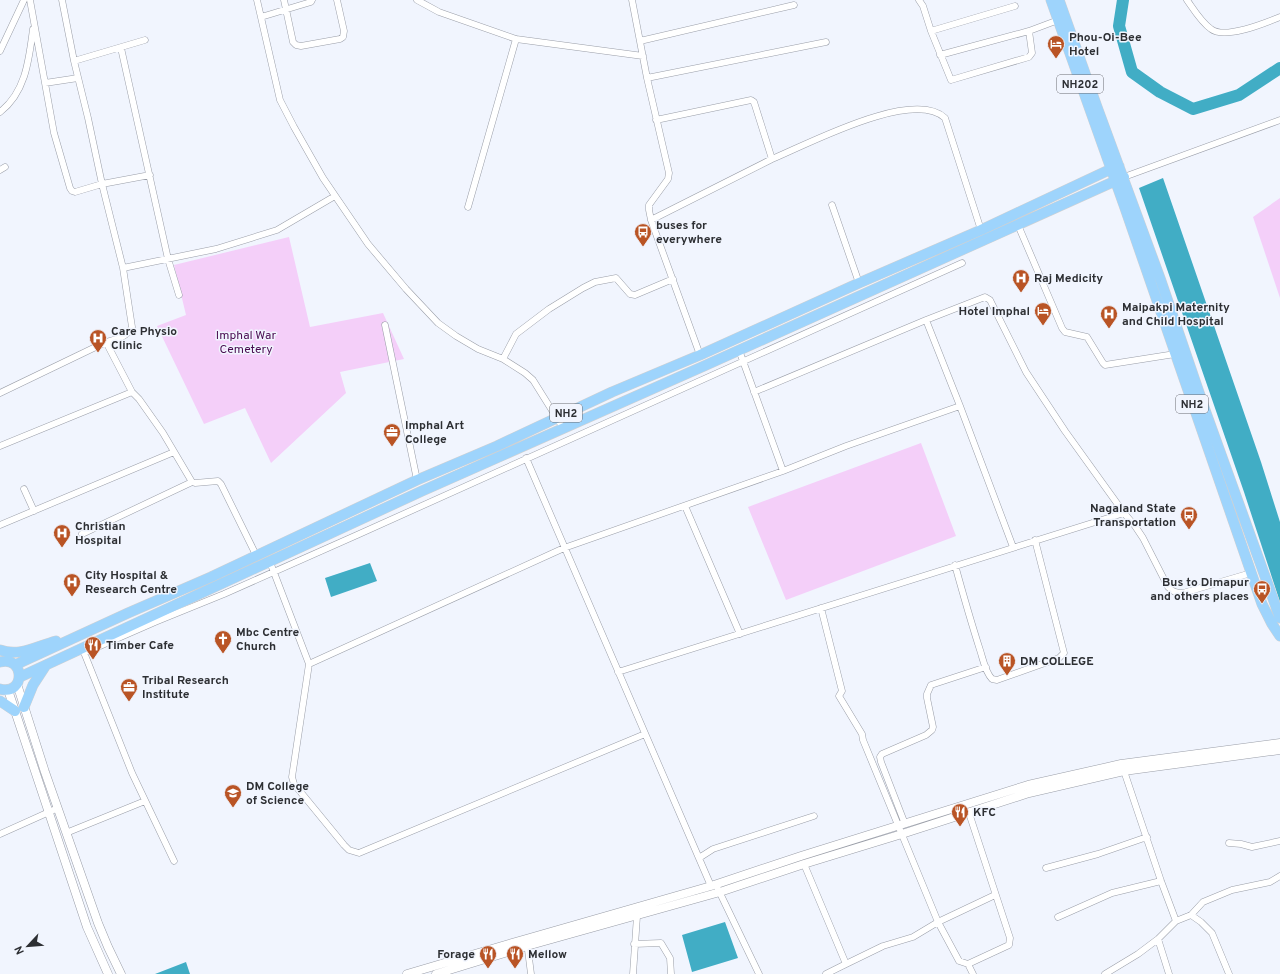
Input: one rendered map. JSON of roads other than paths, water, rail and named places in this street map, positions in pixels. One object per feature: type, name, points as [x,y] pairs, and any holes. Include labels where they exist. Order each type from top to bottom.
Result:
[{"type":"highway","name":"NH202","points":[[1051,0],[1062,19],[1115,167]]},
{"type":"highway","name":"NH202","points":[[1059,0],[1062,19]]},
{"type":"highway","name":"NH2","points":[[15,665],[211,577],[417,480],[497,446],[612,392],[700,355],[981,230],[1115,167],[1175,354],[1251,573],[1262,604],[1280,636]]},
{"type":"highway","name":"NH2","points":[[11,685],[48,664],[83,650],[422,491],[1119,179]]},
{"type":"highway","name":"NH2","points":[[1119,179],[1161,281],[1210,425],[1280,618]]},
{"type":"highway","points":[[811,305],[816,315]]},
{"type":"highway","points":[[0,650],[13,653],[20,652],[55,641],[76,637]]},
{"type":"highway","points":[[1,659],[15,665],[18,669],[11,685]]},
{"type":"highway","points":[[0,701],[20,709],[33,685],[48,664]]},
{"type":"main road","points":[[11,685],[45,772],[98,923],[121,974]]},
{"type":"main road","points":[[20,709],[48,812],[87,927],[108,974]]},
{"type":"main road","points":[[436,974],[527,942],[637,916],[801,856],[902,825],[1029,789],[1122,767],[1280,743]]},
{"type":"main road","points":[[1122,767],[1280,750]]},
{"type":"main road","points":[[407,974],[527,942],[804,864],[969,812],[1029,789]]},
{"type":"street","points":[[0,51],[24,0]]},
{"type":"street","points":[[30,0],[54,133],[72,191],[75,192],[102,184],[150,175]]},
{"type":"street","points":[[0,393],[106,342],[124,336],[130,332],[132,327],[123,268],[74,61],[62,0]]},
{"type":"street","points":[[257,0],[280,100],[323,178],[368,244],[406,289],[438,323],[478,350],[503,359],[526,373],[533,380],[563,428]]},
{"type":"street","points":[[284,0],[293,42],[296,45],[301,46],[340,39],[343,37],[344,31],[337,0]]},
{"type":"street","points":[[261,17],[311,2],[312,0]]},
{"type":"street","points":[[417,0],[439,12],[516,40],[644,56]]},
{"type":"street","points":[[632,0],[644,56],[647,78],[669,176],[648,207],[651,220],[700,355]]},
{"type":"street","points":[[919,0],[923,6],[930,31],[940,55],[950,78],[953,80],[1031,56],[1032,53],[1029,31]]},
{"type":"street","points":[[1187,0],[1199,17],[1212,30],[1225,32],[1246,30],[1280,17]]},
{"type":"street","points":[[640,41],[794,5]]},
{"type":"street","points":[[930,31],[1016,6]]},
{"type":"street","points":[[940,55],[1029,31],[1062,19]]},
{"type":"street","points":[[0,112],[12,101],[26,74],[29,64],[34,22]]},
{"type":"street","points":[[74,61],[145,40]]},
{"type":"street","points":[[468,207],[516,40]]},
{"type":"street","points":[[647,78],[826,42]]},
{"type":"street","points":[[121,48],[168,259],[178,295]]},
{"type":"street","points":[[45,83],[78,78]]},
{"type":"street","points":[[656,120],[751,100],[754,102],[772,159]]},
{"type":"street","points":[[651,220],[772,159],[857,122],[878,115],[903,110],[933,110],[945,118],[981,230]]},
{"type":"street","points":[[1119,179],[1280,120]]},
{"type":"street","points":[[123,268],[216,249],[277,230],[335,196]]},
{"type":"street","points":[[832,205],[859,283]]},
{"type":"street","points":[[1018,225],[1062,328],[1065,332],[1087,337],[1105,365],[1175,354]]},
{"type":"street","points":[[174,861],[115,731],[83,650],[350,538],[962,263]]},
{"type":"street","points":[[503,359],[519,331],[583,288],[595,282],[614,278],[618,279],[630,294],[635,295],[673,279]]},
{"type":"street","points":[[754,392],[985,297],[990,300],[1026,372],[1065,431],[1143,538],[1168,587],[1172,591],[1183,593],[1251,573]]},
{"type":"street","points":[[926,320],[1013,547]]},
{"type":"street","points":[[385,325],[417,480]]},
{"type":"street","points":[[106,342],[132,392],[139,399],[163,432],[192,482]]},
{"type":"street","points":[[739,350],[783,472]]},
{"type":"street","points":[[0,446],[132,392]]},
{"type":"street","points":[[308,664],[564,548],[783,472],[846,446],[960,406]]},
{"type":"street","points":[[0,525],[174,452]]},
{"type":"street","points":[[526,458],[699,858],[716,888],[759,974]]},
{"type":"street","points":[[82,534],[192,482],[218,481],[222,484],[256,555]]},
{"type":"street","points":[[24,490],[34,511]]},
{"type":"street","points":[[685,506],[740,634]]},
{"type":"street","points":[[618,672],[1124,513]]},
{"type":"street","points":[[955,565],[969,616],[986,667],[990,677],[997,680],[1059,658],[1064,653],[1035,540]]},
{"type":"street","points":[[270,562],[308,664],[293,770],[293,781],[344,845],[354,852],[359,853],[645,734]]},
{"type":"street","points":[[821,608],[842,691],[839,696],[862,734],[863,740],[902,825]]},
{"type":"street","points":[[969,812],[1010,938],[1009,945],[968,964],[959,961],[938,922],[902,834],[902,825],[880,757],[882,754],[932,730],[933,726],[926,694],[931,685],[986,667]]},
{"type":"street","points":[[1122,767],[1176,921]]},
{"type":"street","points":[[66,833],[145,800]]},
{"type":"street","points":[[0,834],[58,808]]},
{"type":"street","points":[[699,858],[713,849],[814,816]]},
{"type":"street","points":[[1046,868],[1098,854],[1147,837]]},
{"type":"street","points":[[1229,843],[1252,847],[1280,841]]},
{"type":"street","points":[[804,864],[846,964]]},
{"type":"street","points":[[1105,974],[1138,954],[1158,939],[1176,921],[1191,915],[1203,902],[1232,890],[1270,882],[1280,876]]},
{"type":"street","points":[[1058,917],[1112,893],[1161,881]]},
{"type":"street","points":[[826,974],[883,946],[913,937],[938,922],[995,895]]},
{"type":"street","points":[[1191,915],[1212,932],[1229,974]]},
{"type":"street","points":[[633,974],[637,916]]},
{"type":"street","points":[[1158,939],[1169,974]]},
{"type":"street","points":[[527,942],[531,974]]},
{"type":"street","points":[[634,944],[661,943],[670,958],[671,974]]},
{"type":"street","points":[[968,964],[973,974]]},
{"type":"water","points":[[1163,178],[1261,462],[1280,522],[1280,602],[1244,492],[1139,188]]},
{"type":"water","points":[[370,563],[377,581],[331,597],[325,578]]},
{"type":"water","points":[[725,922],[738,958],[692,972],[682,935]]},
{"type":"water","points":[[186,962],[190,974],[155,974]]},
{"type":"waterway","points":[[1123,0],[1119,26],[1132,72],[1160,92],[1193,109],[1239,95],[1280,68]]},
{"type":"place","name":"Phou-Oi-Bee Hotel","points":[[1056,59]]},
{"type":"place","name":"buses for everywhere","points":[[643,247]]},
{"type":"place","name":"Raj Medicity","points":[[1021,293]]},
{"type":"place","name":"Hotel Imphal","points":[[1043,326]]},
{"type":"place","name":"Maipakpi Maternity and Child Hospital","points":[[1109,329]]},
{"type":"place","name":"Care Physio Clinic","points":[[98,353]]},
{"type":"place","name":"Imphal Art College","points":[[392,447]]},
{"type":"place","name":"Nagaland State Transportation","points":[[1189,530]]},
{"type":"place","name":"Christian Hospital","points":[[62,548]]},
{"type":"place","name":"City Hospital & Research Centre","points":[[72,597]]},
{"type":"place","name":"Bus to Dimapur and others places","points":[[1262,604]]},
{"type":"place","name":"Mbc Centre Church","points":[[223,654]]},
{"type":"place","name":"Timber Cafe","points":[[93,660]]},
{"type":"place","name":"DM COLLEGE","points":[[1007,676]]},
{"type":"place","name":"Tribal Research Institute","points":[[129,702]]},
{"type":"place","name":"DM College of Science","points":[[233,808]]},
{"type":"place","name":"KFC","points":[[960,827]]},
{"type":"place","name":"Forage","points":[[488,969]]},
{"type":"place","name":"Mellow","points":[[515,969]]},
{"type":"park label","name":"Imphal War Cemetery","points":[[246,342]]}]
